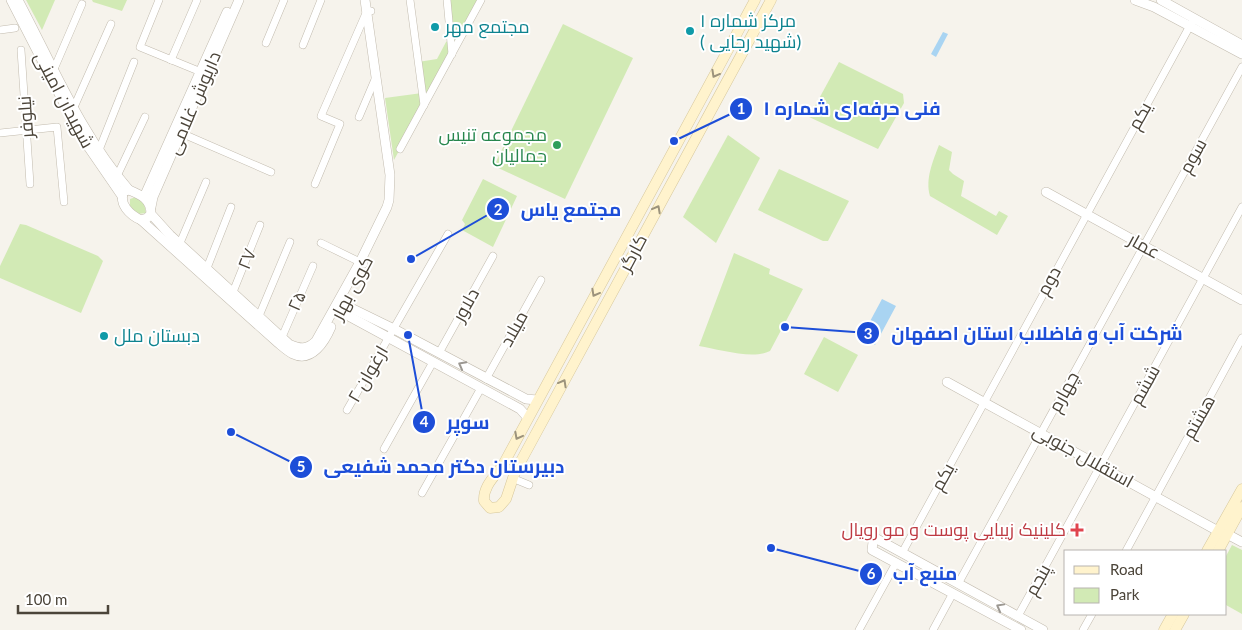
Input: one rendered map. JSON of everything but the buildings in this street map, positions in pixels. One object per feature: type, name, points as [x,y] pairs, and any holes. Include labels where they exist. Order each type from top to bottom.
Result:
[{"type":"main road","name":"کارگر","points":[[755,0],[503,465],[490,481],[484,496],[484,502],[490,508],[499,507],[506,499],[512,478],[771,0]]},
{"type":"main road","points":[[1218,550],[1223,533],[1242,489]]},
{"type":"main road","points":[[1209,550],[1242,507]]},
{"type":"main road","points":[[1164,630],[1172,615]]},
{"type":"main road","points":[[1175,630],[1183,615]]},
{"type":"street","name":"شهیدان امینی","points":[[11,0],[88,148],[126,193]]},
{"type":"street","name":"شهیدان امینی","points":[[18,0],[74,107],[126,193]]},
{"type":"street","points":[[159,0],[140,47],[200,72]]},
{"type":"street","points":[[171,60],[197,0]]},
{"type":"street","points":[[266,43],[284,0]]},
{"type":"street","points":[[303,45],[321,0]]},
{"type":"street","name":"کوی بهار","points":[[340,306],[316,341],[309,347],[296,347],[282,337],[180,243],[151,210],[149,202],[144,197],[126,193],[124,204],[128,212],[141,220],[292,354],[304,355],[318,348],[328,335],[340,306],[391,210],[396,186],[366,0]]},
{"type":"street","name":"کوی بهار","points":[[362,263],[389,200],[390,175],[376,77],[369,11],[370,0]]},
{"type":"street","points":[[410,0],[424,105]]},
{"type":"street","points":[[447,0],[452,54]]},
{"type":"street","points":[[400,149],[481,0]]},
{"type":"street","points":[[1135,0],[1242,44]]},
{"type":"street","points":[[1161,0],[1242,54]]},
{"type":"street","name":"داریوش غلامی","points":[[144,197],[200,72],[235,2]]},
{"type":"street","name":"داریوش غلامی","points":[[151,210],[153,197],[235,2]]},
{"type":"street","points":[[54,69],[82,4]]},
{"type":"street","points":[[315,184],[340,124],[321,116],[369,11]]},
{"type":"street","name":"یکم","points":[[1086,214],[1192,22]]},
{"type":"street","points":[[74,107],[111,24]]},
{"type":"street","points":[[0,30],[15,28]]},
{"type":"street","name":"نیلوفر","points":[[21,50],[30,184]]},
{"type":"street","points":[[99,150],[134,62]]},
{"type":"street","name":"سوم","points":[[1144,246],[1242,67]]},
{"type":"street","points":[[359,117],[376,77]]},
{"type":"street","points":[[117,176],[145,117]]},
{"type":"street","points":[[0,133],[57,127],[64,202]]},
{"type":"street","points":[[181,133],[271,172]]},
{"type":"street","points":[[180,243],[206,182]]},
{"type":"street","name":"عمار","points":[[1046,192],[1242,300]]},
{"type":"street","points":[[207,268],[231,207]]},
{"type":"street","points":[[1204,279],[1242,207]]},
{"type":"street","points":[[141,220],[147,218],[151,210]]},
{"type":"street","name":"دوم","points":[[984,402],[1086,214]]},
{"type":"street","name":"۲۷","points":[[233,292],[260,225]]},
{"type":"street","name":"ارغوان ۲","points":[[347,410],[448,234]]},
{"type":"street","points":[[259,316],[290,242]]},
{"type":"street","points":[[321,243],[362,263]]},
{"type":"street","name":"چهارم","points":[[1041,433],[1144,246]]},
{"type":"street","name":"دلاور","points":[[439,353],[493,256]]},
{"type":"street","name":"۲۵","points":[[282,337],[313,266]]},
{"type":"street","name":"ششم","points":[[1101,466],[1204,279]]},
{"type":"street","name":"میلاد","points":[[486,378],[541,280]]},
{"type":"street","points":[[340,306],[351,308],[394,329],[526,399],[537,400]]},
{"type":"street","points":[[340,306],[346,314],[520,409],[528,418]]},
{"type":"street","name":"هشتم","points":[[1127,550],[1242,338]]},
{"type":"street","points":[[384,449],[433,362]]},
{"type":"street","points":[[422,493],[486,378]]},
{"type":"street","name":"استقلال جنوبی","points":[[947,382],[1242,542]]},
{"type":"street","name":"یکم","points":[[902,553],[984,402]]},
{"type":"street","points":[[958,584],[1041,433]]},
{"type":"street","name":"پنجم","points":[[1018,616],[1101,466]]},
{"type":"street","points":[[512,478],[529,485]]},
{"type":"street","points":[[1015,628],[872,550],[872,545],[877,539],[1043,630]]},
{"type":"street","points":[[859,630],[896,563]]},
{"type":"street","points":[[933,630],[953,593]]},
{"type":"street","points":[[1083,630],[1091,615]]},
{"type":"green space","points":[[26,0],[55,0],[42,30]]},
{"type":"green space","points":[[92,0],[127,0],[122,11],[93,2]]},
{"type":"green space","points":[[447,0],[481,0],[394,160],[385,98],[422,93],[418,62],[437,59],[449,40]]},
{"type":"green space","points":[[563,24],[633,58],[565,199],[494,166]]},
{"type":"green space","points":[[839,62],[903,94],[904,103],[878,149],[809,117]]},
{"type":"green space","points":[[728,135],[760,158],[716,243],[683,217]]},
{"type":"green space","points":[[939,145],[952,152],[949,170],[964,181],[961,196],[996,216],[999,211],[1008,216],[997,235],[930,196],[929,177]]},
{"type":"green space","points":[[779,169],[849,201],[828,241],[823,241],[758,210]]},
{"type":"green space","points":[[483,179],[517,196],[493,247],[462,230],[465,224],[462,220]]},
{"type":"green space","points":[[136,197],[144,203],[146,213],[138,214],[130,208],[130,199]]},
{"type":"green space","points":[[20,224],[98,256],[103,261],[81,313],[0,278],[0,266]]},
{"type":"green space","points":[[734,253],[770,269],[769,274],[803,289],[770,351],[745,354],[699,346]]},
{"type":"green space","points":[[824,337],[858,355],[838,392],[804,374]]},
{"type":"green space","points":[[1232,545],[1242,550],[1242,614],[1227,606],[1227,554]]},
{"type":"water","points":[[943,32],[948,34],[936,57],[931,54]]},
{"type":"water","points":[[882,299],[896,306],[875,345],[861,338]]},
{"type":"place","name":"مجتمع مهر","points":[[435,27]]},
{"type":"place","name":"مرکز شماره ۱ ( شهید رجایی)","points":[[690,31]]},
{"type":"place","name":"فنی حرفه‌ای شماره ۱","points":[[674,141]]},
{"type":"place","name":"مجموعه تنیس جمالیان","points":[[557,145]]},
{"type":"place","name":"مجتمع یاس","points":[[411,259]]},
{"type":"place","name":"شرکت آب و فاضلاب استان اصفهان","points":[[785,327]]},
{"type":"place","name":"سوپر","points":[[408,335]]},
{"type":"place","name":"دبستان ملل","points":[[104,336]]},
{"type":"place","name":"دبیرستان دکتر محمد شفیعی","points":[[231,432]]},
{"type":"place","name":"کلینیک زیبایی پوست و مو رویال","points":[[1077,530]]},
{"type":"place","name":"منبع آب","points":[[771,548]]}]
